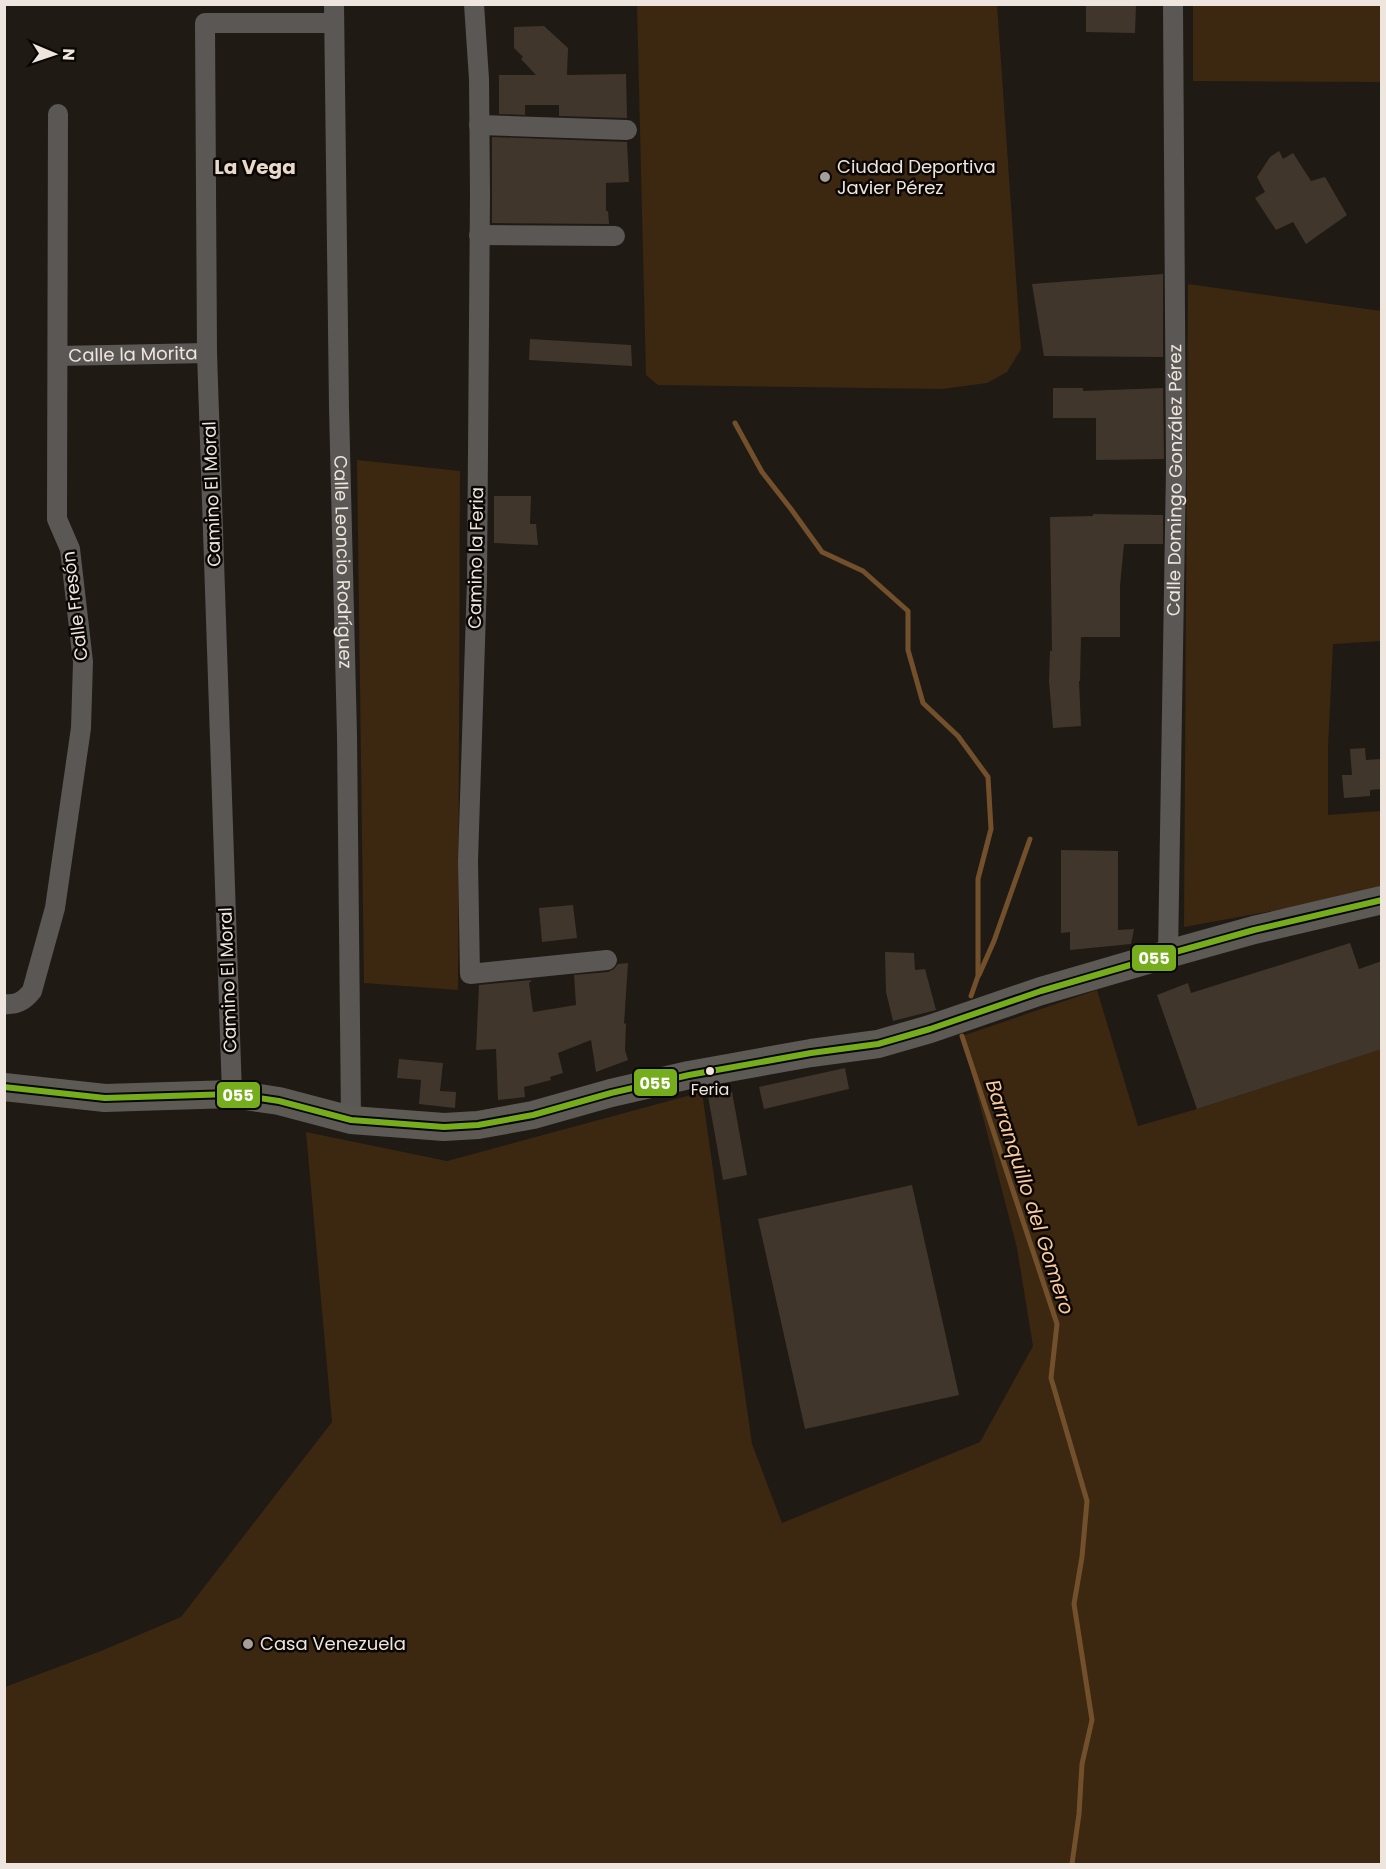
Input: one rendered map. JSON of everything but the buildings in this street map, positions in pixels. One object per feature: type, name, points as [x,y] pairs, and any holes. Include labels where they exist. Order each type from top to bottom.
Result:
[{"type":"main road","points":[[4,1087],[105,1098],[232,1094],[279,1101],[351,1120],[444,1127],[478,1125],[533,1115],[611,1093],[689,1075],[811,1053],[878,1044],[930,1029],[1041,991],[1168,954],[1254,930],[1382,900]]},
{"type":"street","name":"Camino la Feria","points":[[474,4],[479,79],[479,235],[477,580],[468,861],[470,974],[607,960]]},
{"type":"street","name":"Calle Domingo González Pérez","points":[[1168,954],[1176,469],[1173,4]]},
{"type":"street","name":"Camino El Moral","points":[[232,1094],[207,353],[205,23],[334,14]]},
{"type":"street","name":"Calle Leoncio Rodríguez","points":[[334,14],[339,408],[347,735],[351,1120]]},
{"type":"street","name":"Calle Fresón","points":[[4,1004],[15,1005],[32,991],[55,908],[81,728],[82,651],[70,549],[57,519],[58,114]]},
{"type":"street","points":[[479,125],[627,130]]},
{"type":"street","points":[[479,235],[615,236]]},
{"type":"street","name":"Calle la Morita","points":[[58,356],[207,353]]},
{"type":"shaded area","name":"Ciudad Deportiva Javier Pérez","points":[[637,5],[997,5],[1021,349],[1007,372],[987,383],[942,389],[658,385],[646,375]]},
{"type":"shaded area","points":[[1193,5],[1381,5],[1381,82],[1193,81]]},
{"type":"shaded area","points":[[1188,284],[1381,311],[1381,641],[1333,644],[1328,748],[1328,815],[1381,811],[1381,891],[1184,927]]},
{"type":"shaded area","points":[[357,460],[460,471],[458,990],[364,983]]},
{"type":"shaded area","points":[[1097,990],[1138,1126],[1381,1049],[1381,1864],[5,1864],[5,1687],[101,1651],[181,1617],[332,1422],[306,1132],[447,1161],[702,1092],[752,1444],[782,1523],[980,1442],[1033,1346],[1017,1248],[962,1036]]},
{"type":"waterway","name":"Barranquillo del Gomero","points":[[735,423],[762,472],[822,552],[863,571],[908,611],[908,650],[923,703],[958,736],[988,777],[991,829],[978,879],[978,976],[971,996]]},
{"type":"waterway","points":[[979,975],[994,941],[1030,839]]},
{"type":"waterway","name":"Barranquillo del Gomero","points":[[962,1036],[1057,1324],[1051,1378],[1087,1501],[1082,1557],[1074,1604],[1092,1720],[1082,1764],[1079,1814],[1072,1864]]},
{"type":"transit line","name":"055","points":[[4,1087],[105,1098],[232,1094],[279,1101],[351,1120],[444,1127],[478,1125],[533,1115],[611,1093],[689,1075],[811,1053],[878,1044],[930,1029],[1041,991],[1168,954],[1254,930],[1382,900]]},
{"type":"place","name":"Ciudad Deportiva Javier Pérez","points":[[825,177]]},
{"type":"place","name":"Feria","points":[[710,1071]]},
{"type":"place","name":"Casa Venezuela","points":[[248,1644]]},
{"type":"district","name":"La Vega","points":[[255,167]]}]
